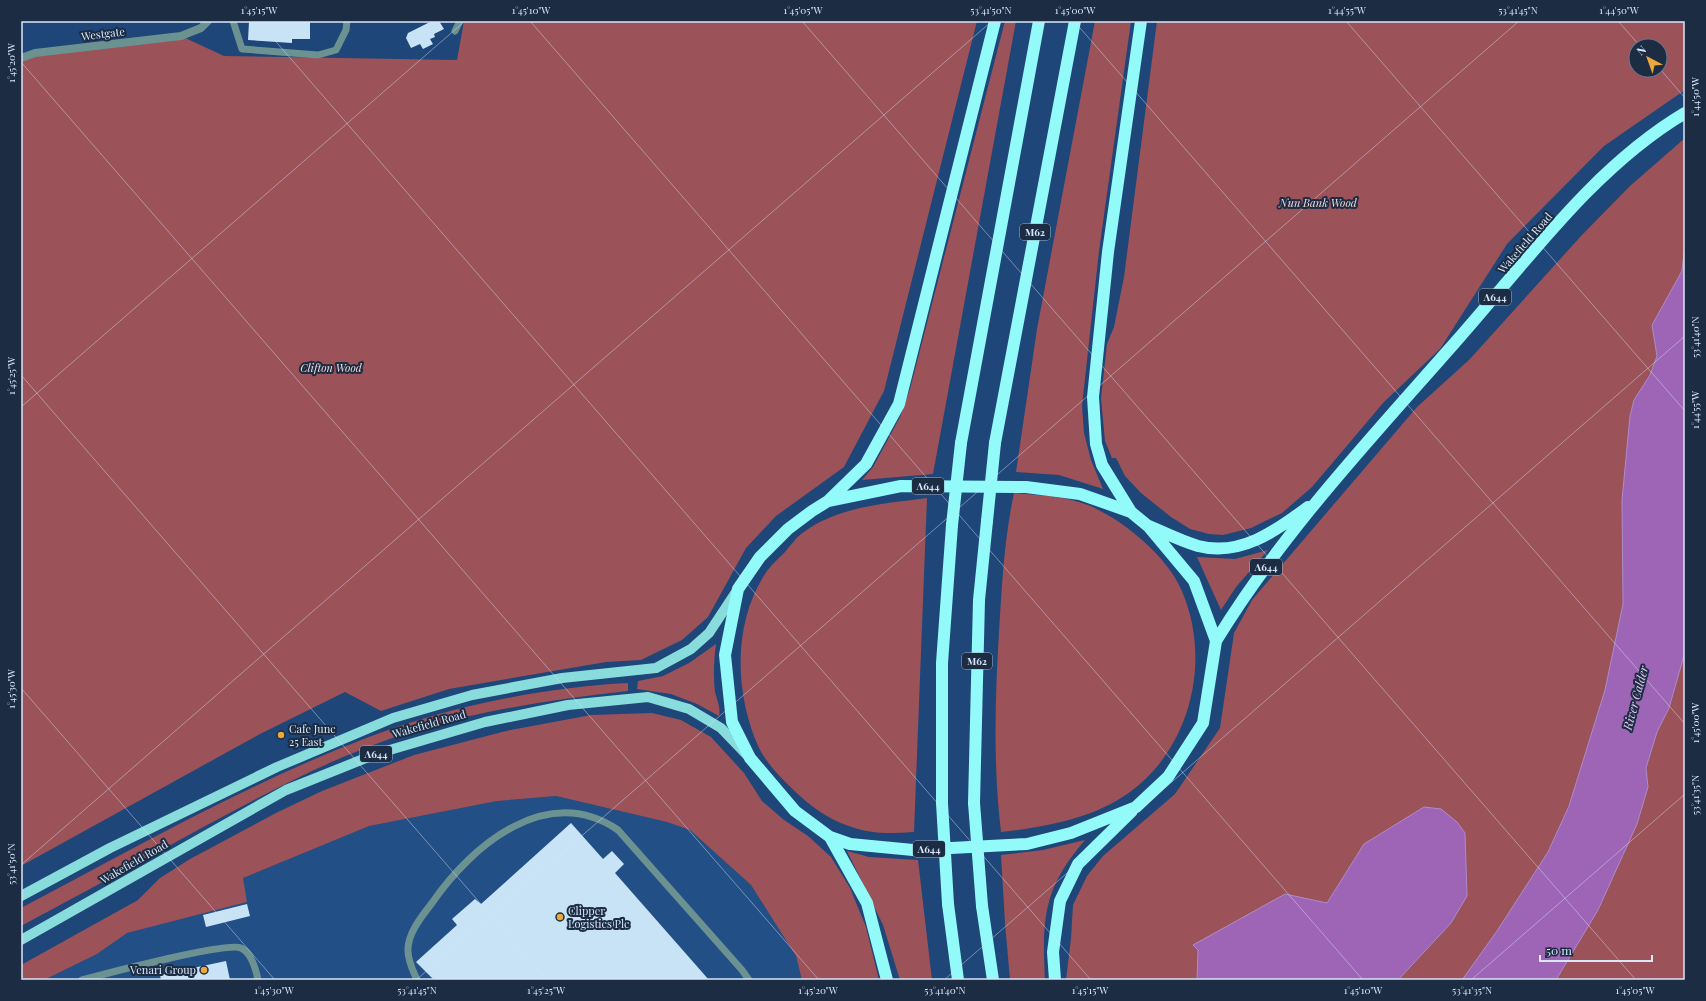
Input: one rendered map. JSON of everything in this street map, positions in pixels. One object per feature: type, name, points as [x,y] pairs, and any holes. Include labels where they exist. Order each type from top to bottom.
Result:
[{"type":"highway","points":[[828,501],[866,464],[899,404],[995,21]]},
{"type":"highway","points":[[958,980],[948,904],[942,803],[942,663],[952,525],[960,443],[1039,21]]},
{"type":"highway","name":"M62","points":[[993,980],[982,906],[974,803],[979,600],[995,443],[1075,21]]},
{"type":"highway","points":[[1131,512],[1102,465],[1096,444],[1093,397],[1108,252],[1141,21]]},
{"type":"highway","name":"Wakefield Road","points":[[1216,641],[1242,598],[1322,497],[1576,204],[1627,155],[1650,136],[1685,113]]},
{"type":"highway","name":"A644","points":[[901,486],[1026,487],[1080,494],[1131,512],[1148,526],[1194,581],[1216,641],[1203,724],[1168,777],[1136,807],[1071,833],[1027,844],[913,850],[850,844],[830,837],[795,811],[750,758],[732,722],[725,655],[738,589],[760,557],[788,529],[828,501],[901,486]]},
{"type":"highway","name":"Wakefield Road","points":[[1148,526],[1199,546],[1231,548],[1261,539],[1322,497]]},
{"type":"highway","points":[[1055,980],[1053,952],[1060,901],[1078,864],[1136,807]]},
{"type":"highway","points":[[830,837],[866,903],[887,980]]},
{"type":"main road","name":"Wakefield Road","points":[[21,896],[110,848],[277,767],[393,718],[472,695],[562,678],[656,668],[690,649],[709,633],[738,589]]},
{"type":"main road","name":"Wakefield Road","points":[[21,941],[286,790],[376,754],[485,722],[568,705],[648,697],[689,709],[721,728],[750,758]]},
{"type":"street","name":"Westgate","points":[[21,58],[35,53],[181,36],[201,28],[208,21]]},
{"type":"lane","points":[[232,21],[242,49],[318,55],[336,50],[346,30],[347,21]]},
{"type":"lane","points":[[455,31],[460,21]]},
{"type":"lane","points":[[417,980],[410,965],[407,951],[411,935],[438,893],[475,855],[508,828],[548,814],[560,813],[572,814],[603,822],[618,830],[742,970],[749,980]]},
{"type":"lane","points":[[82,980],[118,970],[212,950],[241,948],[249,956],[258,980]]},
{"type":"shaded area","points":[[555,796],[667,822],[690,830],[751,885],[796,956],[802,980],[44,980],[97,954],[127,933],[246,902],[243,878],[369,826],[497,801]]},
{"type":"green space","name":"Clifton Wood","points":[[464,21],[977,21],[884,391],[844,467],[776,516],[746,548],[708,617],[682,640],[641,660],[606,662],[449,689],[381,711],[345,692],[260,734],[21,866],[21,58],[181,36],[224,56],[457,60]]},
{"type":"green space","points":[[1005,21],[1016,21],[933,474],[862,480],[873,467],[900,417],[910,389]]},
{"type":"green space","points":[[1095,21],[1131,21],[1099,251],[1082,406],[1084,433],[1091,460],[1103,489],[1059,475],[1016,472],[1037,329]]},
{"type":"green space","name":"Nun Bank Wood","points":[[1157,21],[1685,21],[1685,90],[1604,146],[1507,244],[1440,349],[1384,402],[1312,487],[1282,513],[1251,528],[1223,535],[1209,534],[1190,529],[1171,517],[1141,493],[1125,476],[1116,458],[1112,458],[1105,441],[1101,398],[1107,344],[1114,327],[1124,277]]},
{"type":"green space","points":[[1685,138],[1685,245],[1682,271],[1652,325],[1657,356],[1650,375],[1634,400],[1630,416],[1622,500],[1623,604],[1605,690],[1569,806],[1548,852],[1497,931],[1462,980],[1398,980],[1451,923],[1467,896],[1465,833],[1364,844],[1327,903],[1285,894],[1194,946],[1198,950],[1197,980],[1066,980],[1073,905],[1087,876],[1103,856],[1175,794],[1220,728],[1234,633],[1252,600],[1417,407],[1469,360],[1581,236],[1630,186]]},
{"type":"green space","points":[[1014,493],[1061,498],[1088,505],[1115,519],[1154,551],[1174,576],[1181,589],[1190,616],[1195,644],[1195,672],[1190,700],[1182,726],[1168,751],[1151,773],[1130,792],[1116,801],[1085,815],[1051,824],[1001,832],[998,807],[996,757],[996,682],[1004,562]]},
{"type":"green space","points":[[927,498],[914,832],[871,832],[840,823],[816,809],[783,780],[759,748],[745,706],[741,660],[742,637],[754,594],[765,574],[801,534],[830,517],[845,512],[878,505]]},
{"type":"green space","points":[[1268,550],[1236,587],[1221,610],[1197,557],[1235,559]]},
{"type":"green space","points":[[716,644],[714,680],[715,692],[719,707],[719,716],[697,704],[671,694],[637,689],[638,681],[663,676],[689,663]]},
{"type":"green space","points":[[1685,652],[1685,980],[1556,980],[1598,910],[1637,824],[1648,787],[1646,768],[1657,732],[1669,708]]},
{"type":"green space","points":[[628,683],[628,691],[525,705],[457,719],[424,728],[358,751],[262,796],[21,926],[21,908],[192,817],[324,755],[399,726],[431,716],[496,700],[563,689]]},
{"type":"green space","points":[[652,713],[681,720],[711,737],[744,773],[762,801],[784,820],[808,836],[831,857],[850,888],[866,927],[879,980],[802,980],[796,956],[751,885],[690,830],[667,822],[556,796],[497,801],[369,826],[243,878],[247,902],[127,933],[97,954],[44,980],[21,980],[21,965],[138,900],[160,878],[190,859],[276,813],[322,791],[414,755],[506,731],[591,715]]},
{"type":"green space","points":[[1085,840],[1061,874],[1053,889],[1048,905],[1044,939],[1045,980],[1010,980],[1001,855],[1043,850]]},
{"type":"green space","points":[[847,851],[869,857],[918,860],[932,980],[900,980],[883,925]]},
{"type":"water","name":"River Calder","points":[[1685,245],[1685,652],[1669,708],[1657,732],[1646,768],[1648,787],[1637,824],[1598,910],[1556,980],[1462,980],[1497,931],[1548,852],[1569,806],[1605,690],[1623,604],[1622,500],[1630,416],[1634,400],[1650,375],[1657,356],[1652,325],[1682,271]]},
{"type":"water","points":[[1424,807],[1441,809],[1457,822],[1465,833],[1467,896],[1451,923],[1398,980],[1197,980],[1198,950],[1193,945],[1285,894],[1327,903],[1364,844]]},
{"type":"building","points":[[249,21],[310,21],[310,39],[292,39],[292,43],[248,40]]},
{"type":"building","points":[[432,21],[439,21],[444,29],[434,34],[435,37],[430,39],[433,44],[423,49],[420,44],[411,48],[406,38],[408,33]]},
{"type":"building","name":"Clipper Logistics Plc","points":[[571,823],[603,859],[612,851],[624,864],[615,873],[709,980],[434,980],[416,962],[457,925],[452,919],[475,899],[481,904]]},
{"type":"building","points":[[247,904],[250,916],[206,927],[203,915]]},
{"type":"building","name":"Venari Group","points":[[226,961],[230,980],[161,980],[160,975]]},
{"type":"place","name":"Cafe Junc 25 East","points":[[281,735]]},
{"type":"place","name":"Clipper Logistics Plc","points":[[560,917]]},
{"type":"place","name":"Venari Group","points":[[204,970]]}]
